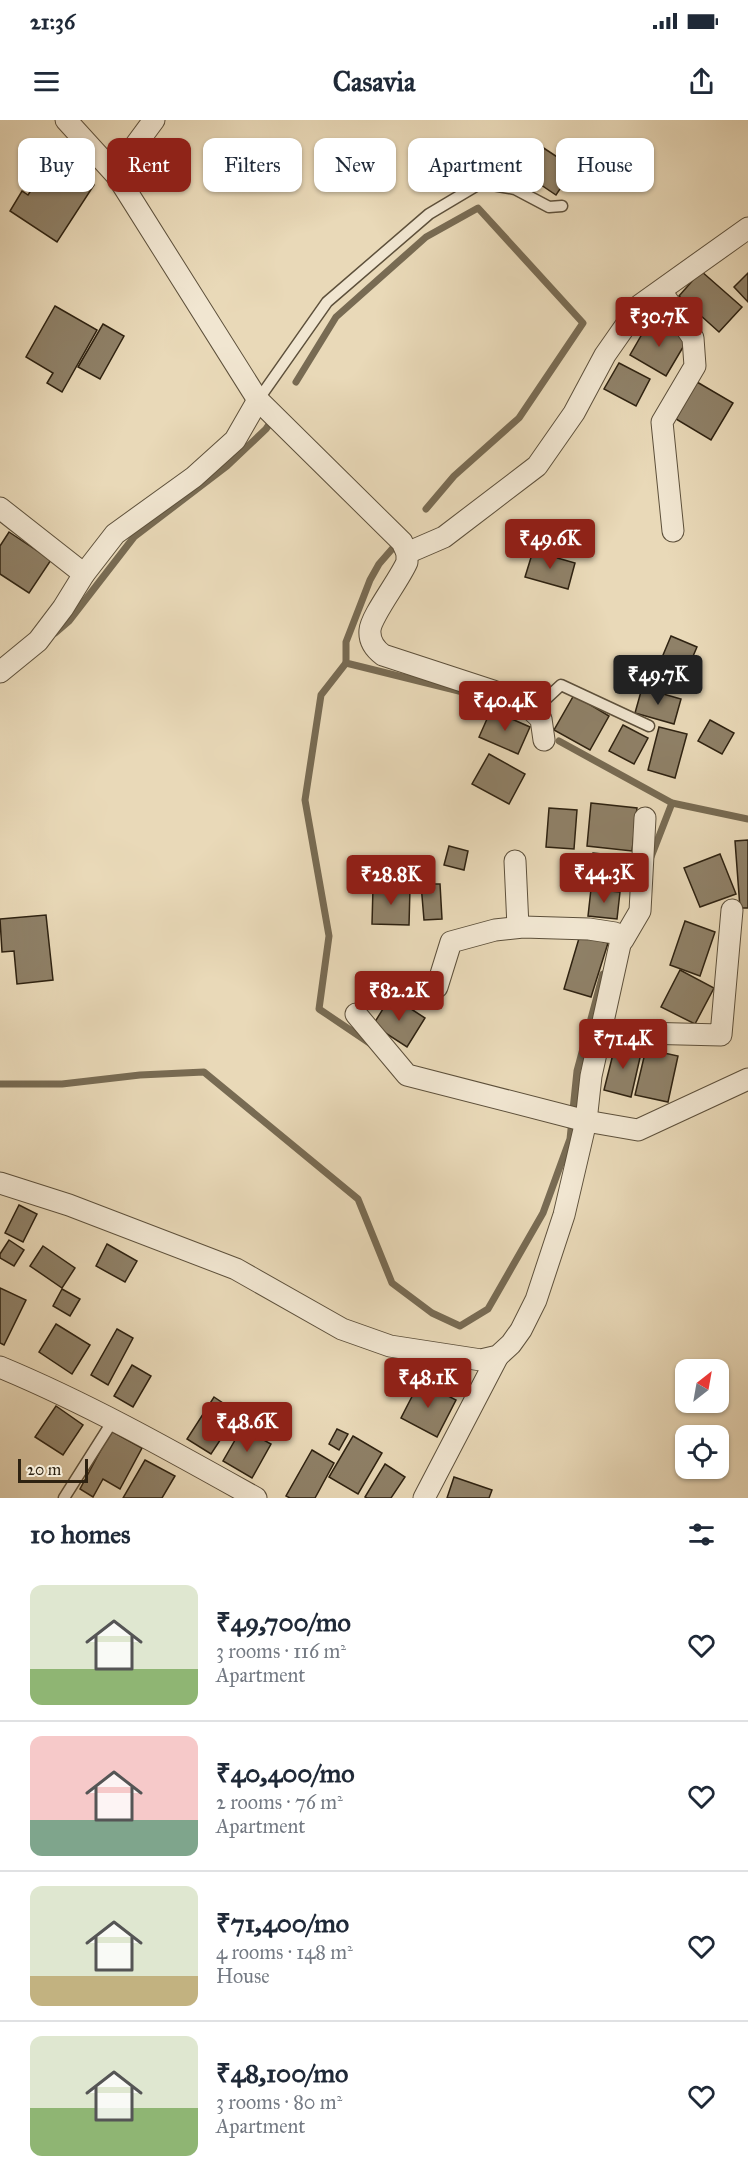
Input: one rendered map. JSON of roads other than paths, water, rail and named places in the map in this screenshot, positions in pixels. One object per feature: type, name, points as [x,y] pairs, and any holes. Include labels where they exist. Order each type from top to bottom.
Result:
[{"type":"street","points":[[66,120],[107,165]]},
{"type":"street","points":[[141,138],[154,120]]},
{"type":"street","points":[[127,192],[258,400],[402,542],[407,554],[404,569],[370,628],[372,643],[376,650],[383,655],[524,703],[541,719],[544,740]]},
{"type":"street","points":[[407,554],[444,537],[537,466],[574,412],[605,356],[640,305],[748,228]]},
{"type":"street","points":[[661,291],[693,338],[695,366],[662,422],[673,531]]},
{"type":"street","points":[[0,672],[38,641],[115,534],[194,477],[235,440],[258,400]]},
{"type":"street","points":[[0,508],[84,574]]},
{"type":"street","points":[[424,1498],[498,1356],[521,1330],[536,1300],[564,1215],[586,1121],[591,1076],[621,940],[640,910],[645,818]]},
{"type":"street","points":[[515,861],[518,927]]},
{"type":"street","points":[[601,1032],[721,1035],[732,910]]},
{"type":"street","points":[[436,987],[451,942],[495,930],[518,927],[606,930],[615,933],[621,940]]},
{"type":"street","points":[[356,1014],[407,1075],[586,1121],[638,1130],[748,1079]]},
{"type":"street","points":[[0,1183],[69,1205],[236,1269],[342,1329],[390,1346],[481,1360],[498,1356]]},
{"type":"street","points":[[0,1367],[114,1419],[256,1498]]},
{"type":"lane","points":[[258,400],[327,302],[429,214],[481,183],[515,189],[549,207],[562,206]]},
{"type":"lane","points":[[534,710],[561,685],[648,726]]},
{"type":"lane","points":[[64,1498],[114,1419]]},
{"type":"waterway","points":[[296,382],[336,317],[426,237],[478,208],[583,323],[519,418],[454,476],[426,509]]},
{"type":"waterway","points":[[55,633],[69,621],[134,537],[227,466],[266,429],[272,420]]},
{"type":"waterway","points":[[399,541],[379,564],[370,580],[346,642],[346,663],[467,693]]},
{"type":"waterway","points":[[346,663],[321,695],[305,800],[329,936],[319,1009],[371,1044]]},
{"type":"waterway","points":[[559,741],[672,803],[748,819]]},
{"type":"waterway","points":[[651,857],[672,803]]},
{"type":"waterway","points":[[0,1084],[62,1084],[140,1075],[204,1072],[358,1199],[392,1283],[432,1313],[460,1326],[488,1309],[543,1213],[570,1139],[577,1071],[603,974]]}]
